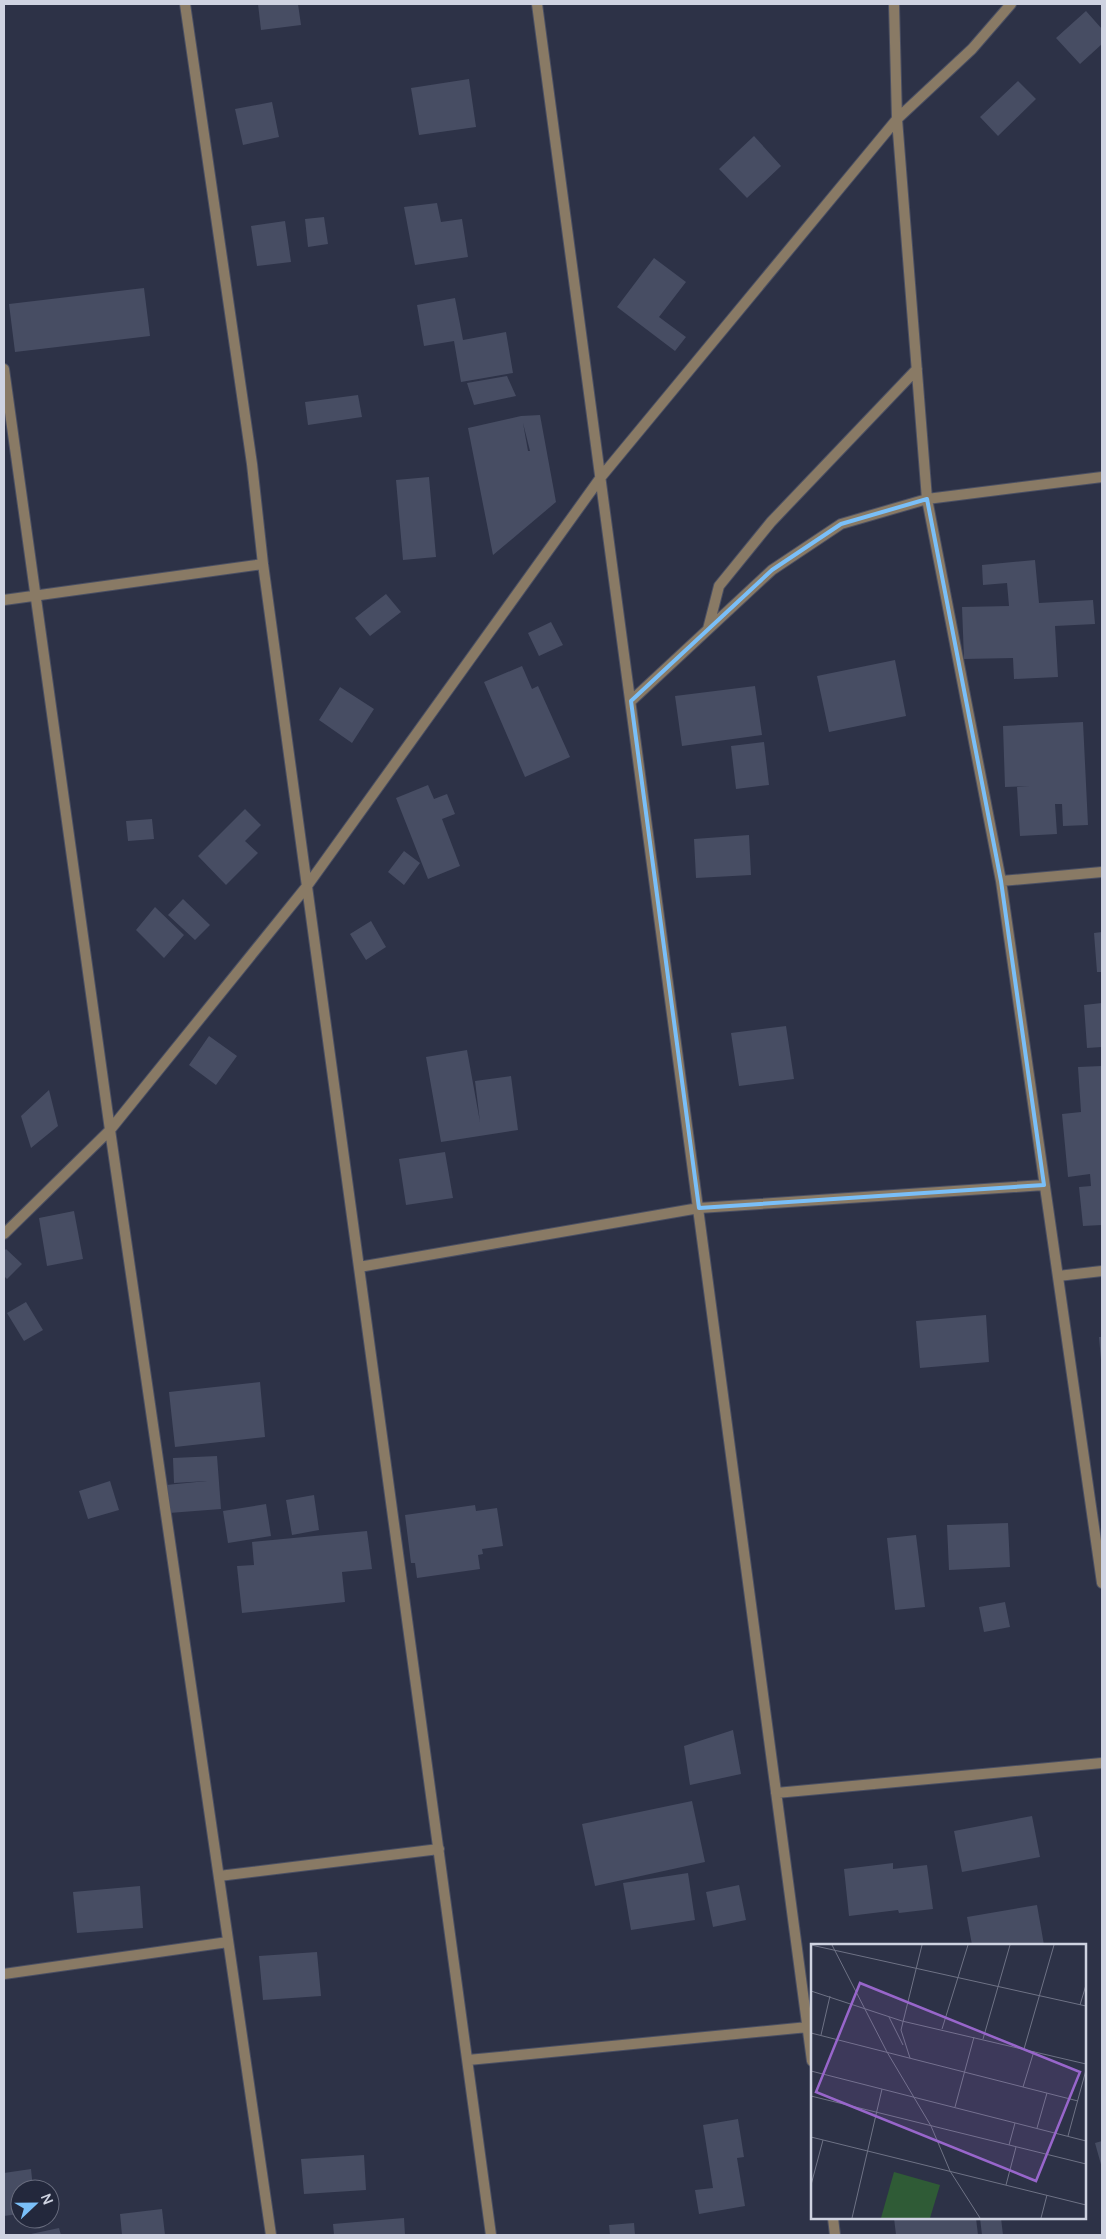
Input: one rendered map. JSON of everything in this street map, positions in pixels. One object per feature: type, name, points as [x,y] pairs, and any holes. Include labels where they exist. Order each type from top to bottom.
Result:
[{"type":"street","points":[[185,4],[252,464],[263,564],[492,2235]]},
{"type":"street","points":[[537,4],[811,2053]]},
{"type":"street","points":[[894,4],[897,119],[927,499],[1001,881],[1102,1582]]},
{"type":"street","points":[[4,1234],[110,1130],[307,886],[601,477],[897,119],[972,49],[1011,4]]},
{"type":"street","points":[[4,369],[110,1130],[271,2235]]},
{"type":"street","points":[[708,629],[719,586],[771,522],[917,370]]},
{"type":"street","points":[[631,701],[772,570],[842,524],[927,499],[1102,477]]},
{"type":"street","points":[[4,600],[263,564]]},
{"type":"street","points":[[1001,881],[1102,872]]},
{"type":"street","points":[[359,1267],[699,1208],[1044,1185]]},
{"type":"street","points":[[1058,1276],[1102,1271]]},
{"type":"street","points":[[776,1794],[1102,1762]]},
{"type":"street","points":[[219,1876],[439,1849]]},
{"type":"street","points":[[4,1974],[228,1942]]},
{"type":"street","points":[[468,2060],[808,2027]]},
{"type":"street","points":[[833,2219],[835,2235]]},
{"type":"highlighted area","points":[[927,499],[1001,881],[1044,1185],[699,1208],[631,701],[772,570],[841,524]]},
{"type":"building","points":[[258,4],[298,4],[301,25],[261,30]]},
{"type":"building","points":[[1086,11],[1102,29],[1102,44],[1080,64],[1056,38]]},
{"type":"building","points":[[469,79],[476,127],[419,135],[411,88]]},
{"type":"building","points":[[1018,81],[1036,99],[998,136],[980,117]]},
{"type":"building","points":[[272,102],[279,137],[243,145],[235,109]]},
{"type":"building","points":[[754,136],[781,166],[747,198],[719,169]]},
{"type":"building","points":[[437,203],[441,222],[462,219],[468,257],[415,265],[404,207]]},
{"type":"building","points":[[324,217],[328,244],[308,247],[305,219]]},
{"type":"building","points":[[285,221],[291,262],[257,266],[251,226]]},
{"type":"building","points":[[654,258],[686,282],[659,317],[686,337],[675,351],[617,307]]},
{"type":"building","points":[[144,288],[150,336],[15,352],[9,304]]},
{"type":"building","points":[[455,298],[463,340],[506,332],[513,373],[461,382],[454,341],[424,346],[417,305]]},
{"type":"building","points":[[507,376],[516,396],[474,405],[467,383]]},
{"type":"building","points":[[358,395],[362,417],[308,425],[305,402]]},
{"type":"building","points":[[540,415],[556,502],[493,555],[468,428],[521,416]],"holes":[[[523,423],[530,451],[528,451]]]},
{"type":"building","points":[[429,477],[436,557],[403,560],[396,480]]},
{"type":"building","points":[[1035,560],[1039,603],[1093,600],[1095,624],[1055,626],[1058,677],[1014,679],[1013,658],[964,659],[962,607],[1009,606],[1007,583],[983,585],[982,565]]},
{"type":"building","points":[[386,594],[401,612],[370,636],[355,618]]},
{"type":"building","points":[[551,622],[563,645],[539,656],[528,633]]},
{"type":"building","points":[[895,660],[906,716],[829,732],[817,676]]},
{"type":"building","points":[[522,666],[532,689],[538,686],[570,757],[525,777],[484,682]]},
{"type":"building","points":[[755,686],[762,735],[682,746],[675,696]]},
{"type":"building","points":[[340,687],[374,709],[352,743],[319,720]]},
{"type":"building","points":[[1083,722],[1088,825],[1063,826],[1062,804],[1055,804],[1057,834],[1020,836],[1017,787],[1030,786],[1005,787],[1003,726]]},
{"type":"building","points":[[764,742],[769,785],[736,789],[731,746]]},
{"type":"building","points":[[428,785],[434,799],[447,794],[455,814],[442,819],[460,866],[428,879],[396,798]]},
{"type":"building","points":[[245,809],[261,825],[245,841],[258,853],[226,885],[198,856]]},
{"type":"building","points":[[152,819],[154,839],[128,841],[126,821]]},
{"type":"building","points":[[749,835],[751,875],[696,878],[694,839]]},
{"type":"building","points":[[404,851],[420,863],[404,885],[388,872]]},
{"type":"building","points":[[183,899],[210,925],[195,940],[168,915]]},
{"type":"building","points":[[155,907],[184,935],[164,958],[136,930]]},
{"type":"building","points":[[371,921],[386,947],[366,960],[350,934]]},
{"type":"building","points":[[1102,932],[1102,972],[1097,972],[1094,933]]},
{"type":"building","points":[[1102,1003],[1102,1047],[1087,1048],[1084,1005]]},
{"type":"building","points":[[786,1026],[794,1079],[739,1086],[731,1033]]},
{"type":"building","points":[[209,1036],[237,1056],[216,1085],[189,1065]]},
{"type":"building","points":[[467,1050],[480,1122],[475,1081],[511,1076],[518,1130],[441,1142],[426,1057]]},
{"type":"building","points":[[1102,1066],[1102,1225],[1083,1226],[1079,1187],[1091,1186],[1090,1174],[1068,1177],[1062,1114],[1081,1112],[1078,1067]]},
{"type":"building","points":[[49,1090],[58,1126],[31,1148],[21,1116]]},
{"type":"building","points":[[445,1152],[453,1198],[406,1205],[399,1159]]},
{"type":"building","points":[[74,1211],[83,1259],[47,1266],[39,1218]]},
{"type":"building","points":[[6,1249],[22,1264],[7,1279],[4,1276],[4,1251]]},
{"type":"building","points":[[26,1302],[43,1330],[24,1341],[7,1313]]},
{"type":"building","points":[[986,1315],[989,1362],[920,1368],[916,1321]]},
{"type":"building","points":[[1099,1337],[1102,1337],[1102,1360],[1101,1360]]},
{"type":"building","points":[[260,1382],[265,1437],[175,1447],[169,1392]]},
{"type":"building","points":[[217,1456],[221,1509],[169,1513],[166,1485],[207,1481],[174,1483],[173,1458]]},
{"type":"building","points":[[110,1481],[119,1510],[88,1519],[79,1491]]},
{"type":"building","points":[[314,1495],[319,1530],[292,1535],[286,1500]]},
{"type":"building","points":[[266,1504],[271,1536],[228,1543],[223,1511]]},
{"type":"building","points":[[475,1505],[476,1511],[497,1508],[503,1546],[482,1549],[483,1554],[478,1555],[480,1569],[417,1578],[415,1563],[411,1563],[405,1515]]},
{"type":"building","points":[[1008,1523],[1010,1567],[949,1570],[947,1525]]},
{"type":"building","points":[[367,1531],[372,1569],[342,1572],[345,1602],[242,1613],[237,1566],[254,1565],[252,1542]]},
{"type":"building","points":[[916,1535],[925,1607],[895,1610],[887,1538]]},
{"type":"building","points":[[1005,1602],[1010,1627],[984,1632],[979,1607]]},
{"type":"building","points":[[733,1730],[741,1774],[690,1785],[684,1746]]},
{"type":"building","points":[[692,1801],[705,1862],[595,1886],[582,1824]]},
{"type":"building","points":[[1032,1816],[1040,1857],[962,1872],[954,1831]]},
{"type":"building","points":[[893,1863],[893,1869],[927,1865],[933,1909],[899,1913],[898,1910],[849,1916],[844,1869]]},
{"type":"building","points":[[688,1873],[695,1920],[631,1930],[623,1883]]},
{"type":"building","points":[[739,1885],[746,1920],[713,1927],[706,1892]]},
{"type":"building","points":[[140,1886],[143,1928],[77,1933],[73,1892]]},
{"type":"building","points":[[1037,1905],[1044,1944],[972,1944],[967,1917]]},
{"type":"building","points":[[317,1952],[321,1996],[263,2000],[259,1956]]},
{"type":"building","points":[[738,2119],[744,2157],[737,2158],[745,2206],[699,2214],[695,2190],[713,2188],[703,2125]]},
{"type":"building","points":[[1102,2141],[1102,2168],[1095,2143]]},
{"type":"building","points":[[364,2155],[366,2190],[304,2194],[301,2159]]},
{"type":"building","points":[[31,2169],[32,2179],[10,2179],[10,2215],[4,2216],[4,2173]]},
{"type":"building","points":[[162,2209],[165,2235],[122,2235],[120,2214]]},
{"type":"building","points":[[404,2218],[405,2235],[334,2235],[333,2224]]},
{"type":"building","points":[[894,2219],[976,2219],[978,2235],[896,2235]]},
{"type":"building","points":[[980,2219],[1001,2219],[1003,2235],[982,2235]]},
{"type":"building","points":[[634,2223],[635,2235],[610,2235],[609,2225]]},
{"type":"building","points":[[59,2229],[61,2235],[31,2235]]}]
